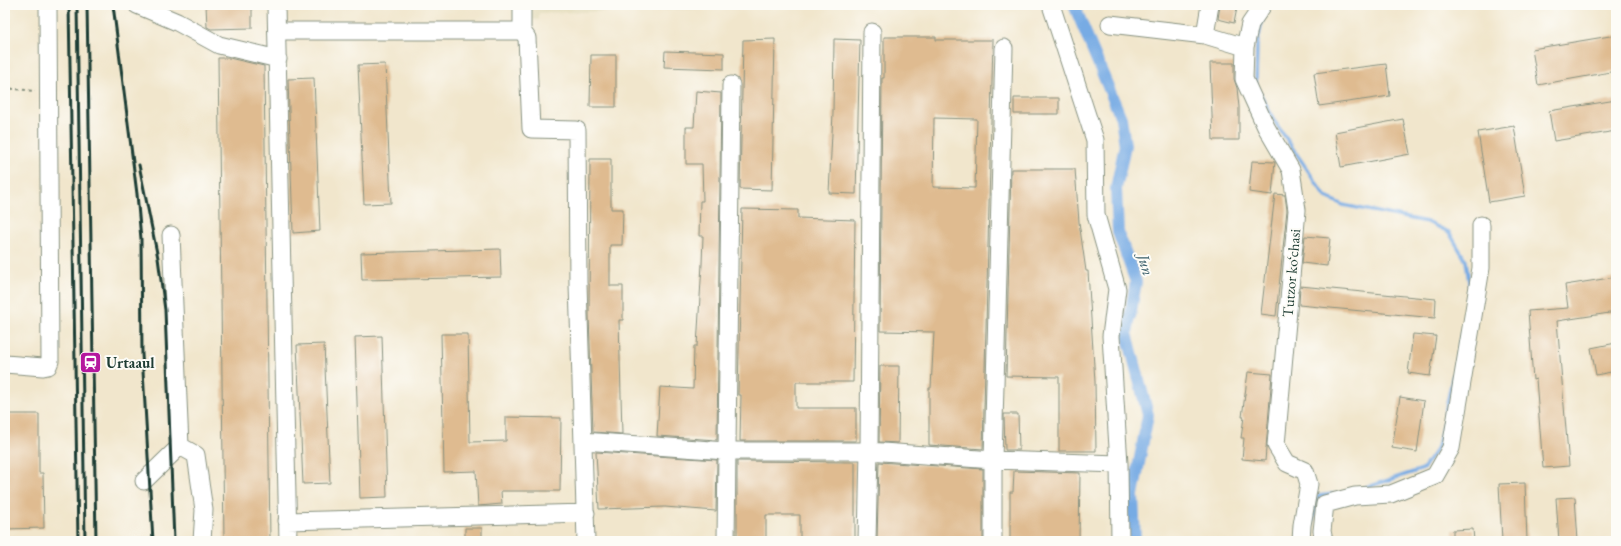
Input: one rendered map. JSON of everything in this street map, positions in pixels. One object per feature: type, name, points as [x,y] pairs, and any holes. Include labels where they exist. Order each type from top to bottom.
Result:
[{"type":"street","points":[[5,364],[43,367],[48,366],[50,361],[48,5]]},
{"type":"street","points":[[136,5],[177,22],[219,45],[278,59]]},
{"type":"street","points":[[276,5],[288,541]]},
{"type":"street","points":[[522,5],[522,31],[527,38],[532,129],[577,130],[578,284],[586,541]]},
{"type":"street","points":[[1051,5],[1095,140],[1096,215],[1117,288],[1111,336],[1119,464],[1120,541]]},
{"type":"street","points":[[1205,35],[1210,5]]},
{"type":"street","name":"Tutzor ko‘chasi","points":[[1263,5],[1250,24],[1245,46],[1244,79],[1266,127],[1291,170],[1297,210],[1276,445],[1287,463],[1305,470],[1309,484],[1302,525],[1301,541]]},
{"type":"street","points":[[1110,24],[1205,35],[1245,46]]},
{"type":"street","points":[[277,31],[522,31]]},
{"type":"street","points":[[867,541],[870,451],[872,32]]},
{"type":"street","points":[[993,541],[993,460],[1004,48]]},
{"type":"street","points":[[726,541],[731,85]]},
{"type":"street","points":[[1324,541],[1322,531],[1325,504],[1355,496],[1391,494],[1435,476],[1451,448],[1481,268],[1481,225]]},
{"type":"street","points":[[144,481],[180,446],[171,235]]},
{"type":"street","points":[[583,441],[726,451],[870,451],[993,460],[1119,464]]},
{"type":"street","points":[[180,446],[196,455],[204,510],[202,541]]},
{"type":"street","points":[[287,521],[586,513]]},
{"type":"path","points":[[5,88],[48,91]]},
{"type":"shaded area","points":[[530,5],[770,5],[770,7],[539,13],[539,20],[530,20]]},
{"type":"building","points":[[206,5],[252,5],[252,28],[211,29],[207,27]]},
{"type":"building","points":[[1220,5],[1237,8],[1234,23],[1218,19]]},
{"type":"building","points":[[1616,35],[1616,71],[1538,85],[1532,49]]},
{"type":"building","points":[[884,37],[936,37],[936,40],[993,40],[983,449],[929,445],[929,388],[931,388],[934,332],[880,331],[882,78],[884,78]],"holes":[[[934,118],[977,119],[975,188],[933,187]]]},
{"type":"building","points":[[775,39],[772,190],[740,189],[743,40]]},
{"type":"building","points":[[834,39],[860,40],[856,194],[829,193],[833,113]]},
{"type":"building","points":[[665,51],[724,53],[724,69],[664,67]]},
{"type":"building","points":[[591,55],[616,55],[616,107],[590,107]]},
{"type":"building","points":[[218,58],[229,58],[264,66],[270,541],[224,541]]},
{"type":"building","points":[[1210,63],[1234,63],[1234,79],[1237,88],[1239,107],[1239,140],[1213,140]]},
{"type":"building","points":[[385,64],[391,203],[364,204],[358,65]]},
{"type":"building","points":[[1386,64],[1390,96],[1319,106],[1314,73]]},
{"type":"building","points":[[314,78],[320,231],[293,233],[288,79]]},
{"type":"building","points":[[696,91],[721,93],[717,440],[657,436],[660,387],[693,389],[694,346],[697,346],[702,264],[703,236],[699,236],[700,201],[703,201],[702,164],[686,164],[686,127],[694,127]]},
{"type":"building","points":[[1014,98],[1059,98],[1059,114],[1014,114]]},
{"type":"building","points":[[1616,100],[1616,131],[1554,141],[1549,111]]},
{"type":"building","points":[[1403,119],[1410,154],[1341,167],[1335,132]]},
{"type":"building","points":[[1514,126],[1525,196],[1489,202],[1478,132]]},
{"type":"building","points":[[590,159],[611,159],[611,209],[623,209],[622,245],[610,245],[610,286],[623,286],[623,320],[619,320],[622,434],[593,432],[589,315]]},
{"type":"building","points":[[1252,161],[1275,162],[1272,195],[1249,192]]},
{"type":"building","points":[[1011,169],[1075,169],[1079,222],[1086,271],[1088,271],[1095,382],[1096,451],[1059,451],[1059,377],[1006,376]]},
{"type":"building","points":[[1275,194],[1285,195],[1287,210],[1276,316],[1261,314]]},
{"type":"building","points":[[742,209],[798,210],[798,218],[855,220],[853,382],[796,382],[796,408],[856,408],[856,441],[740,441],[741,395],[738,395]]},
{"type":"building","points":[[1305,236],[1330,238],[1327,266],[1302,263]]},
{"type":"building","points":[[500,249],[501,277],[362,280],[361,253]]},
{"type":"building","points":[[1616,277],[1616,312],[1557,321],[1569,466],[1543,468],[1536,379],[1533,380],[1528,311],[1568,308],[1565,285]]},
{"type":"building","points":[[1300,286],[1436,299],[1435,318],[1299,305]]},
{"type":"building","points":[[441,334],[468,334],[470,442],[506,441],[506,417],[561,418],[560,491],[501,491],[502,504],[478,506],[476,471],[444,472]]},
{"type":"building","points":[[1413,334],[1436,336],[1430,376],[1408,373]]},
{"type":"building","points":[[382,336],[387,497],[360,498],[355,337]]},
{"type":"building","points":[[1616,343],[1616,371],[1596,375],[1591,348]]},
{"type":"building","points":[[324,344],[330,483],[303,484],[297,345]]},
{"type":"building","points":[[880,366],[899,366],[898,443],[879,442]]},
{"type":"building","points":[[1248,372],[1272,374],[1265,461],[1242,459],[1244,438],[1241,438],[1244,417],[1242,417]]},
{"type":"building","points":[[1400,397],[1424,401],[1417,452],[1392,448]]},
{"type":"building","points":[[5,414],[39,414],[39,473],[43,473],[44,528],[5,529]]},
{"type":"building","points":[[1004,414],[1018,414],[1019,450],[1005,450]]},
{"type":"building","points":[[596,452],[717,460],[716,511],[665,507],[599,509]]},
{"type":"building","points":[[737,461],[855,462],[855,541],[800,541],[800,515],[766,515],[766,541],[737,541]]},
{"type":"building","points":[[879,462],[983,469],[983,541],[877,541]]},
{"type":"building","points":[[1014,471],[1080,473],[1079,541],[1010,541],[1010,492],[1013,492]]},
{"type":"building","points":[[1525,483],[1527,541],[1502,541],[1499,484]]},
{"type":"building","points":[[1575,497],[1578,541],[1559,541],[1556,498]]},
{"type":"building","points":[[465,528],[482,528],[482,541],[465,541]]},
{"type":"building","points":[[1473,529],[1474,541],[1453,541],[1453,530]]},
{"type":"waterway","name":"Jun","points":[[1074,5],[1121,118],[1125,145],[1116,189],[1118,232],[1136,282],[1127,333],[1148,415],[1133,495],[1135,541]]},
{"type":"waterway","points":[[1256,86],[1257,46],[1263,17]]},
{"type":"waterway","points":[[1260,93],[1275,122],[1326,197],[1343,205],[1427,222],[1449,232],[1466,261],[1470,289]]},
{"type":"waterway","points":[[1364,488],[1423,469],[1438,447],[1462,332]]},
{"type":"waterway","points":[[1310,541],[1310,534],[1318,496],[1333,494]]},
{"type":"railway","points":[[69,5],[78,541]]},
{"type":"railway","points":[[77,5],[85,541]]},
{"type":"railway","points":[[87,5],[96,541]]},
{"type":"railway","points":[[113,5],[137,194],[141,239],[142,354],[153,541]]},
{"type":"railway","points":[[139,165],[158,258],[165,310],[174,541]]},
{"type":"place","name":"Urtaaul","points":[[91,362]]}]
